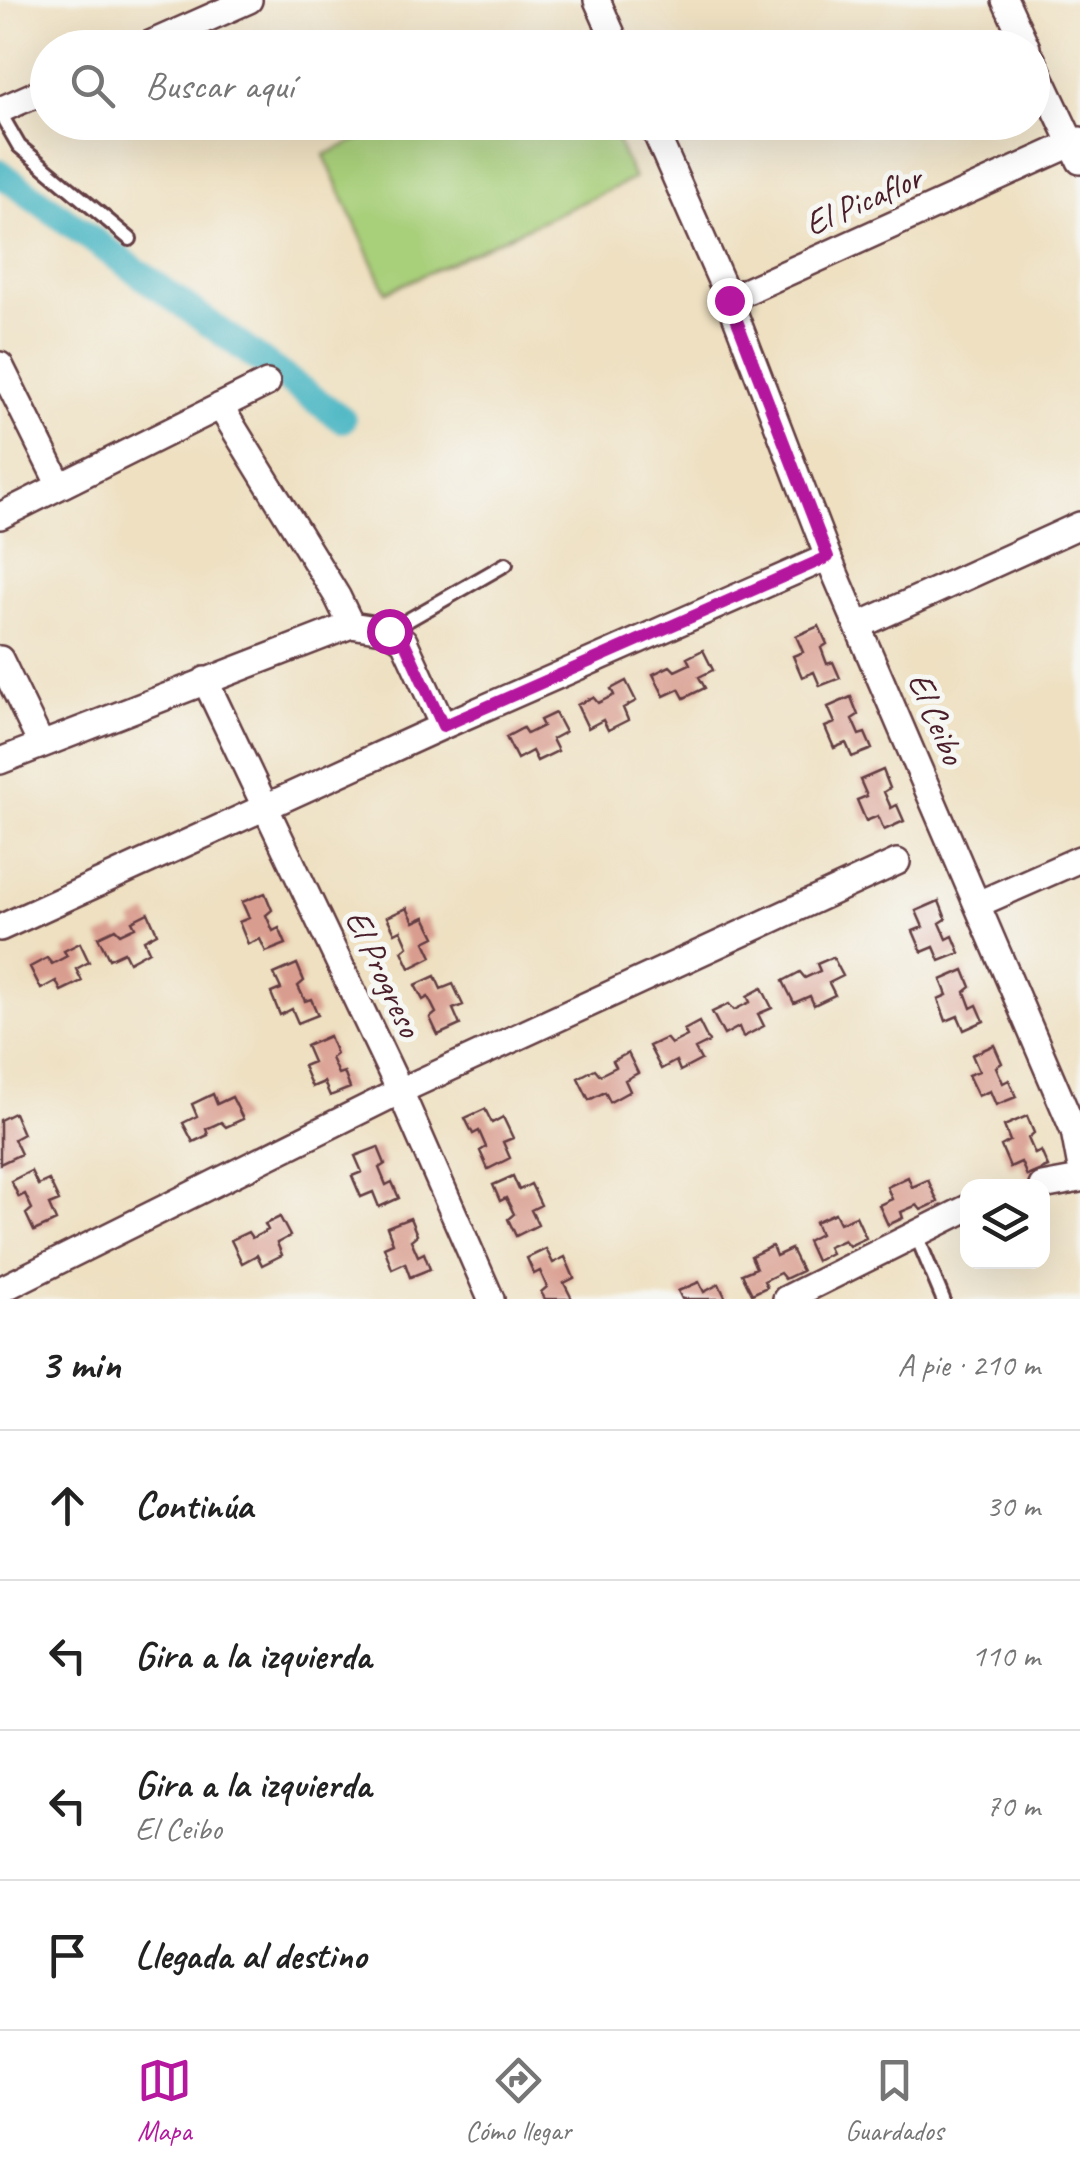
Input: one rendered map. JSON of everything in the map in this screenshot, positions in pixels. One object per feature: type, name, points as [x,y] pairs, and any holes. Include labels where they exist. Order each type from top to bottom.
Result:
[{"type":"street","points":[[182,30],[250,0]]},
{"type":"street","points":[[598,0],[610,30]]},
{"type":"street","points":[[1005,0],[1019,30]]},
{"type":"street","points":[[1050,95],[1077,148]]},
{"type":"street","points":[[0,111],[30,97]]},
{"type":"street","name":"El Ceibo","points":[[659,140],[729,300],[828,557],[1074,1131],[1080,1163]]},
{"type":"street","name":"El Picaflor","points":[[729,300],[1077,148]]},
{"type":"street","points":[[0,365],[60,486]]},
{"type":"street","points":[[0,516],[267,383]]},
{"type":"street","points":[[220,406],[351,625]]},
{"type":"street","points":[[860,625],[1080,525]]},
{"type":"street","points":[[0,928],[443,726],[828,557]]},
{"type":"street","points":[[0,761],[351,625],[389,631],[404,641],[443,726]]},
{"type":"street","points":[[0,659],[41,744]]},
{"type":"street","name":"El Progreso","points":[[205,680],[400,1090],[490,1299]]},
{"type":"street","points":[[978,904],[1080,859]]},
{"type":"street","points":[[0,1290],[400,1090],[896,862]]},
{"type":"street","points":[[1050,1185],[1080,1179]]},
{"type":"street","points":[[786,1299],[960,1212]]},
{"type":"lane","points":[[0,111],[19,146],[130,239]]},
{"type":"lane","points":[[389,631],[506,564]]},
{"type":"lane","points":[[915,1232],[943,1299]]},
{"type":"green space","points":[[357,140],[617,140],[634,179],[386,292],[324,155]]},
{"type":"building","points":[[819,626],[827,644],[821,648],[827,664],[833,662],[840,678],[820,686],[814,672],[802,677],[793,656],[803,652],[796,636]]},
{"type":"building","points":[[703,650],[713,670],[699,677],[705,688],[684,698],[679,689],[664,696],[653,674],[670,666],[675,671],[690,664],[687,658]]},
{"type":"building","points":[[626,681],[636,701],[623,708],[628,720],[608,730],[603,720],[588,728],[577,705],[593,697],[598,703],[614,695],[611,689]]},
{"type":"building","points":[[851,697],[858,715],[852,719],[859,735],[865,733],[872,749],[852,757],[846,743],[834,748],[825,727],[835,723],[828,707]]},
{"type":"building","points":[[555,713],[565,732],[552,739],[558,751],[537,761],[532,751],[517,759],[506,737],[523,728],[527,734],[543,726],[540,720]]},
{"type":"building","points":[[883,770],[890,788],[884,792],[891,808],[897,805],[904,821],[884,830],[878,816],[866,821],[857,800],[867,796],[860,780]]},
{"type":"building","points":[[265,893],[272,910],[266,915],[273,931],[279,928],[286,944],[266,952],[260,939],[248,944],[239,922],[249,918],[242,902]]},
{"type":"building","points":[[939,901],[946,919],[940,923],[947,939],[953,936],[960,953],[940,961],[934,947],[922,952],[913,931],[923,927],[916,911]]},
{"type":"building","points":[[407,908],[414,922],[425,917],[435,937],[425,942],[432,957],[410,968],[402,951],[408,946],[401,930],[395,933],[387,917]]},
{"type":"building","points":[[148,913],[157,933],[144,940],[149,951],[129,962],[124,952],[109,959],[98,937],[115,929],[120,934],[135,927],[132,921]]},
{"type":"building","points":[[80,943],[89,962],[76,969],[82,981],[61,991],[56,981],[41,989],[30,967],[47,958],[52,964],[67,956],[64,951]]},
{"type":"building","points":[[833,957],[843,976],[829,983],[835,995],[814,1005],[810,996],[794,1003],[783,981],[800,972],[805,978],[820,971],[817,964]]},
{"type":"building","points":[[297,964],[304,981],[298,986],[305,1001],[311,999],[318,1015],[298,1023],[292,1009],[280,1015],[271,993],[281,989],[274,974]]},
{"type":"building","points":[[964,970],[971,987],[965,992],[971,1008],[977,1005],[984,1021],[964,1030],[958,1016],[946,1021],[938,999],[947,995],[941,980]]},
{"type":"building","points":[[435,976],[441,989],[453,984],[463,1005],[453,1009],[460,1025],[438,1035],[430,1018],[436,1013],[428,997],[423,1000],[415,985]]},
{"type":"building","points":[[762,988],[772,1008],[758,1014],[764,1026],[743,1037],[739,1027],[724,1035],[712,1012],[729,1004],[734,1010],[750,1002],[747,996]]},
{"type":"building","points":[[699,1022],[709,1042],[695,1049],[701,1060],[680,1071],[676,1061],[661,1069],[649,1046],[666,1038],[671,1044],[687,1036],[684,1030]]},
{"type":"building","points":[[329,1036],[336,1054],[331,1058],[338,1074],[344,1072],[350,1088],[330,1096],[324,1082],[312,1087],[303,1066],[313,1062],[306,1046]]},
{"type":"building","points":[[994,1045],[1002,1063],[996,1067],[1003,1083],[1009,1080],[1016,1097],[996,1105],[990,1091],[978,1096],[968,1075],[979,1071],[972,1055]]},
{"type":"building","points":[[628,1053],[638,1073],[625,1080],[630,1091],[610,1102],[605,1092],[589,1100],[578,1078],[595,1069],[600,1075],[616,1067],[613,1061]]},
{"type":"building","points":[[213,1094],[217,1104],[232,1097],[243,1119],[226,1127],[221,1122],[206,1129],[208,1135],[193,1142],[183,1123],[197,1116],[192,1104]]},
{"type":"building","points":[[485,1109],[492,1123],[503,1117],[513,1138],[503,1142],[510,1158],[488,1169],[480,1151],[486,1147],[479,1131],[473,1134],[465,1118]]},
{"type":"building","points":[[14,1113],[23,1134],[14,1139],[21,1154],[0,1164],[0,1120]]},
{"type":"building","points":[[1027,1116],[1034,1133],[1028,1138],[1035,1154],[1041,1151],[1048,1167],[1027,1176],[1021,1162],[1010,1167],[1001,1146],[1010,1141],[1004,1126]]},
{"type":"building","points":[[378,1147],[385,1164],[379,1168],[386,1185],[392,1182],[399,1198],[379,1207],[373,1192],[361,1197],[352,1176],[362,1172],[355,1156]]},
{"type":"building","points":[[31,1171],[38,1185],[49,1180],[59,1201],[49,1205],[56,1221],[34,1231],[26,1214],[32,1209],[25,1194],[19,1197],[11,1181]]},
{"type":"building","points":[[513,1176],[519,1190],[531,1184],[541,1205],[531,1210],[538,1225],[516,1236],[508,1219],[514,1214],[506,1198],[500,1201],[493,1185]]},
{"type":"building","points":[[908,1177],[912,1187],[928,1180],[938,1202],[921,1210],[917,1205],[901,1212],[903,1218],[888,1225],[879,1205],[892,1199],[887,1187]]},
{"type":"building","points":[[835,1213],[840,1223],[856,1216],[866,1238],[849,1246],[844,1240],[828,1247],[831,1253],[816,1261],[807,1241],[820,1234],[815,1222]]},
{"type":"building","points":[[280,1217],[290,1236],[277,1243],[282,1255],[262,1265],[257,1255],[242,1263],[231,1240],[248,1232],[252,1238],[268,1230],[265,1224]]},
{"type":"building","points":[[410,1218],[417,1235],[411,1240],[418,1256],[424,1253],[430,1269],[410,1277],[405,1263],[392,1269],[384,1247],[393,1243],[387,1227]]},
{"type":"building","points":[[772,1246],[776,1256],[791,1249],[802,1271],[785,1279],[780,1273],[764,1281],[767,1287],[752,1294],[742,1274],[756,1268],[751,1256]]},
{"type":"building","points":[[546,1249],[553,1263],[565,1257],[574,1278],[564,1283],[572,1299],[545,1299],[541,1292],[547,1287],[540,1271],[534,1274],[527,1258]]},
{"type":"building","points":[[699,1282],[704,1292],[719,1284],[726,1299],[682,1299],[678,1291]]},
{"type":"waterway","points":[[0,173],[342,419]]},
{"type":"route","points":[[389,631],[404,641],[443,726],[828,557],[729,300]]}]
